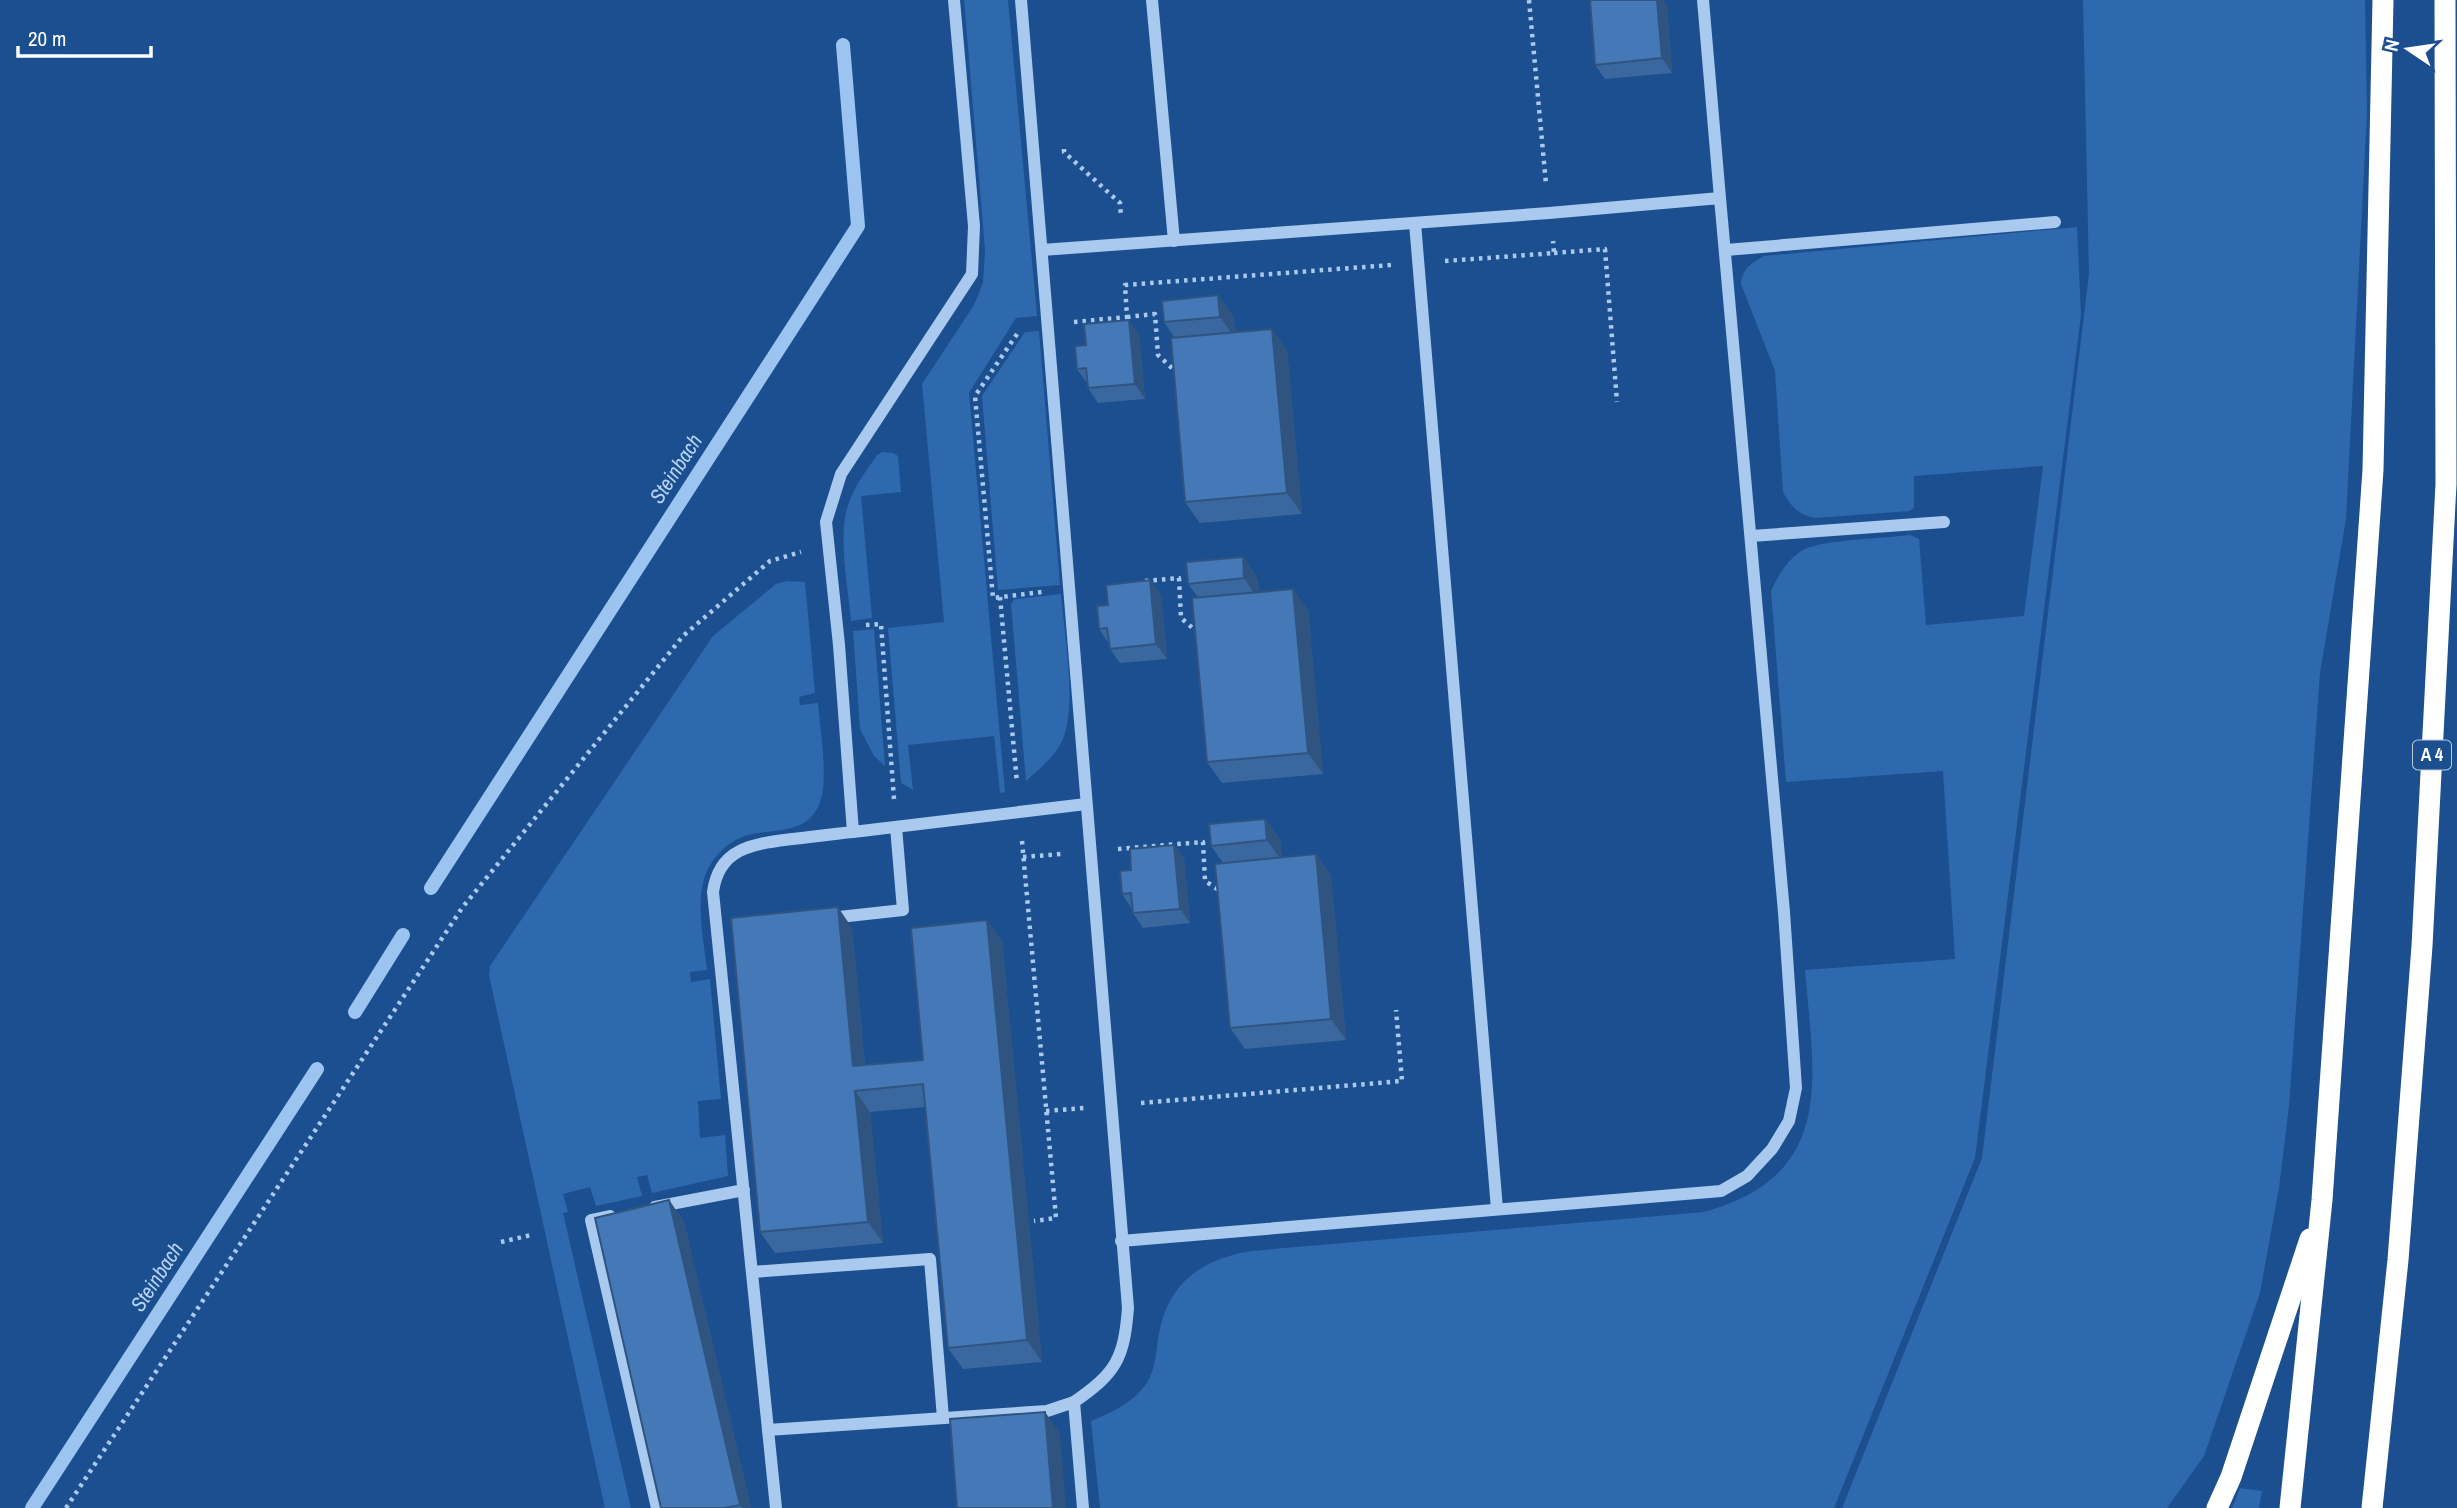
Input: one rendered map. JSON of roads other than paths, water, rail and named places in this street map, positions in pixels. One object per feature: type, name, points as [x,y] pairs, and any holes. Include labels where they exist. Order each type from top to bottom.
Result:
[{"type":"highway","points":[[2290,1508],[2322,1200],[2373,470],[2383,0]]},
{"type":"highway","name":"A 4","points":[[2372,1508],[2398,1260],[2422,946],[2446,484],[2445,0]]},
{"type":"highway","points":[[2217,1508],[2231,1477],[2322,1200]]},
{"type":"lane","points":[[853,832],[826,522],[841,474],[972,274],[974,226],[954,0]]},
{"type":"lane","points":[[768,1430],[1047,1411],[1074,1402],[1099,1385],[1114,1368],[1125,1339],[1128,1308],[1021,0]]},
{"type":"lane","points":[[1152,0],[1174,241]]},
{"type":"lane","points":[[1121,1241],[1721,1191],[1747,1176],[1773,1149],[1789,1121],[1797,1088],[1703,0]]},
{"type":"lane","points":[[1042,250],[1720,198]]},
{"type":"lane","points":[[1726,250],[2055,222]]},
{"type":"lane","points":[[1415,223],[1497,1209]]},
{"type":"lane","points":[[1751,536],[1944,522]]},
{"type":"lane","points":[[776,1508],[744,1190],[724,929],[713,892],[715,876],[737,852],[752,845],[1086,804]]},
{"type":"lane","points":[[810,920],[903,910],[896,827]]},
{"type":"lane","points":[[657,1508],[591,1220],[744,1190]]},
{"type":"lane","points":[[639,1211],[648,1195]]},
{"type":"lane","points":[[752,1272],[930,1259],[943,1418]]},
{"type":"lane","points":[[1074,1402],[1083,1508]]},
{"type":"waterway","name":"Steinbach","points":[[431,888],[858,226],[843,45]]},
{"type":"waterway","name":"Steinbach","points":[[355,1012],[403,935]]},
{"type":"waterway","name":"Steinbach","points":[[32,1508],[317,1069]]}]
